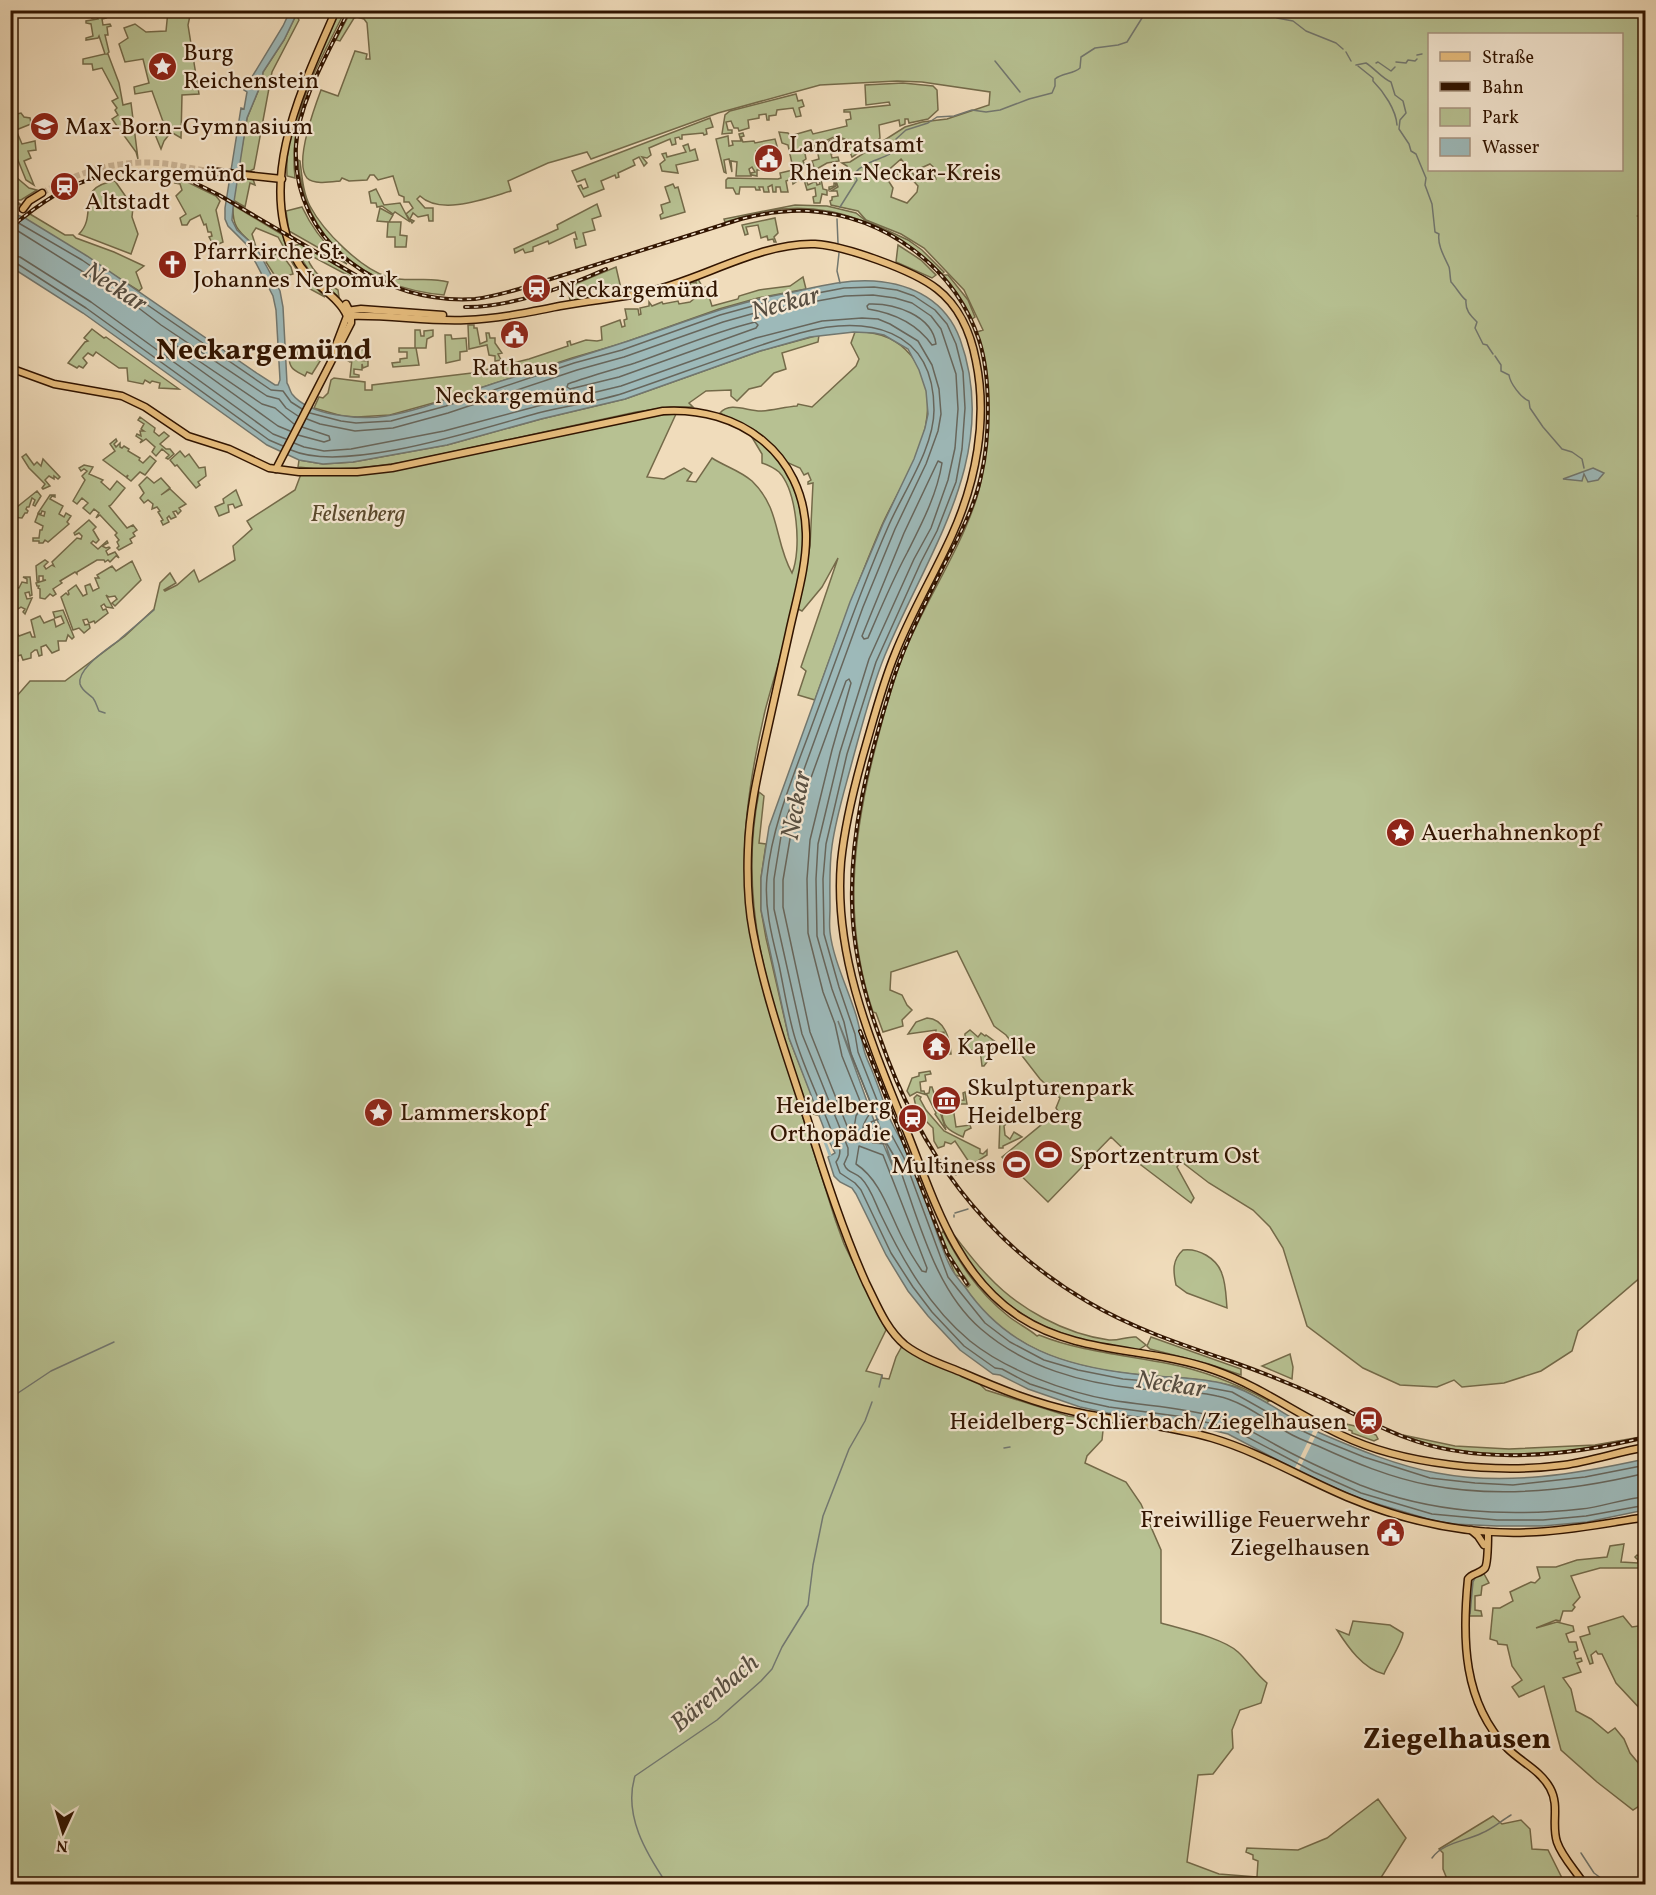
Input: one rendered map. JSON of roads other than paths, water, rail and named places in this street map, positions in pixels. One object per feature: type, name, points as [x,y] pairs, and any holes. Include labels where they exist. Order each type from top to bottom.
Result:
[{"type":"main road","points":[[336,10],[300,95],[285,149],[282,216],[291,249],[299,265],[309,278],[348,312],[360,316],[470,319],[524,313],[657,290],[754,256],[800,245],[816,244],[836,247],[903,270],[937,288],[963,321],[976,359],[981,405],[978,449],[970,489],[953,534],[906,626],[891,662],[861,763],[843,843],[841,903],[846,953],[856,994],[941,1216],[956,1248],[978,1281],[1007,1308],[1040,1329],[1074,1340],[1183,1360],[1219,1371],[1255,1387],[1326,1427],[1386,1448],[1457,1465],[1495,1467],[1555,1466],[1646,1447]]},
{"type":"main road","points":[[267,176],[279,168],[280,155],[285,149]]},
{"type":"main road","points":[[209,171],[282,179]]},
{"type":"main road","points":[[23,209],[29,201],[42,193]]},
{"type":"main road","points":[[348,312],[371,310],[470,319]]},
{"type":"main road","points":[[348,312],[371,310]]},
{"type":"main road","points":[[348,312],[348,329]]},
{"type":"main road","points":[[329,365],[348,312]]},
{"type":"main road","points":[[276,469],[348,329],[360,316]]},
{"type":"main road","points":[[10,368],[54,384],[122,396],[145,407],[183,434],[234,451],[265,466],[286,471],[340,473],[383,469],[663,411],[704,412],[725,418],[742,426],[768,444],[787,468],[797,486],[806,524],[806,539],[803,569],[750,819],[747,853],[750,910],[774,1017],[832,1199],[850,1246],[883,1317],[893,1333],[903,1343],[933,1360],[1036,1402],[1073,1412],[1209,1437],[1382,1510],[1429,1523],[1488,1532],[1540,1532],[1646,1517]]},
{"type":"main road","points":[[265,466],[280,460]]},
{"type":"main road","points":[[280,460],[286,471]]},
{"type":"main road","points":[[1471,1530],[1484,1545]]},
{"type":"main road","points":[[1484,1568],[1484,1545],[1488,1532]]},
{"type":"main road","points":[[1484,1568],[1488,1532]]},
{"type":"main road","points":[[1484,1568],[1470,1575],[1468,1579],[1465,1635],[1467,1662],[1480,1708],[1506,1747],[1536,1771],[1549,1786],[1556,1806],[1557,1843],[1584,1884]]},
{"type":"water","name":"Neckar","points":[[290,11],[298,11],[284,40],[263,72],[261,84],[247,118],[232,220],[237,230],[256,247],[280,291],[287,383],[292,394],[310,407],[350,417],[375,417],[399,413],[725,308],[841,282],[874,281],[915,291],[937,305],[954,326],[960,339],[971,382],[972,423],[966,463],[954,502],[885,655],[867,708],[834,835],[830,869],[830,926],[834,953],[856,1015],[865,1053],[890,1119],[913,1166],[951,1268],[981,1308],[1018,1339],[1061,1359],[1108,1370],[1221,1383],[1259,1398],[1320,1433],[1377,1456],[1422,1470],[1463,1477],[1515,1478],[1567,1473],[1645,1459],[1645,1510],[1587,1522],[1543,1526],[1452,1524],[1431,1520],[1361,1499],[1312,1478],[1228,1434],[1183,1423],[1080,1407],[1028,1389],[1000,1375],[993,1374],[960,1350],[928,1316],[908,1291],[886,1255],[852,1188],[834,1176],[828,1157],[835,1153],[789,1038],[761,910],[761,878],[769,827],[850,602],[914,459],[925,428],[928,414],[926,391],[919,370],[908,349],[884,335],[854,332],[810,337],[760,351],[625,399],[447,445],[353,462],[323,464],[299,460],[267,445],[83,313],[11,267],[10,212],[25,218],[87,256],[258,374],[278,385],[280,380],[276,310],[273,296],[246,244],[228,226],[225,219],[225,208],[241,108],[244,109],[247,92],[244,90]],"holes":[[[838,1021],[876,1116],[895,1172]]]},
{"type":"water","points":[[1593,468],[1604,473],[1598,480],[1588,482],[1584,474],[1582,481],[1563,479]]},
{"type":"waterway","points":[[855,173],[865,165],[894,151],[897,147],[896,139],[906,130],[928,123],[937,117],[954,116],[972,110],[986,112],[1000,110],[1052,93],[1055,79],[1080,68],[1081,57],[1095,48],[1127,42],[1147,10]]},
{"type":"waterway","points":[[1216,10],[1225,10]]},
{"type":"waterway","points":[[1265,10],[1277,18],[1293,21],[1306,31],[1336,43],[1343,49]]},
{"type":"waterway","points":[[1633,10],[1646,26]]},
{"type":"waterway","points":[[1346,52],[1351,61]]},
{"type":"waterway","points":[[1417,55],[1422,54]]},
{"type":"waterway","points":[[1396,62],[1406,63],[1408,60],[1417,59]]},
{"type":"waterway","points":[[995,61],[1020,92]]},
{"type":"waterway","points":[[1376,63],[1378,62],[1391,71],[1395,67]]},
{"type":"waterway","points":[[1356,65],[1366,63],[1369,65],[1391,82],[1395,95],[1403,101],[1406,113],[1400,120],[1399,129],[1411,151],[1416,154],[1426,178],[1425,185],[1432,204],[1435,232],[1439,234],[1440,247],[1449,267],[1451,282],[1466,300],[1466,307],[1477,322],[1475,328],[1483,344],[1487,345],[1493,354]]},
{"type":"waterway","points":[[1358,66],[1373,78],[1385,96],[1392,107],[1397,125]]},
{"type":"waterway","points":[[840,207],[857,180],[855,175]]},
{"type":"waterway","points":[[837,219],[838,243]]},
{"type":"waterway","points":[[839,253],[837,271],[840,283]]},
{"type":"waterway","points":[[1495,356],[1501,365],[1501,371],[1509,375],[1516,390],[1529,401],[1530,408],[1543,427],[1562,449],[1582,459],[1584,468]]},
{"type":"waterway","points":[[120,639],[154,610]]},
{"type":"waterway","points":[[105,713],[99,711],[93,698],[82,689],[80,678],[94,659],[119,640]]},
{"type":"waterway","points":[[825,1130],[822,1134],[830,1155]]},
{"type":"waterway","points":[[955,1213],[968,1209]]},
{"type":"waterway","points":[[12,1397],[51,1371],[114,1342]]},
{"type":"waterway","name":"Bärenbach","points":[[879,1387],[882,1375]]},
{"type":"waterway","name":"Bärenbach","points":[[667,1884],[651,1860],[634,1819],[632,1791],[635,1776],[717,1720],[772,1669],[782,1647],[808,1605],[823,1516],[849,1449],[865,1421],[872,1402]]},
{"type":"waterway","points":[[1004,1448],[1010,1447]]},
{"type":"waterway","points":[[1470,1614],[1475,1578]]},
{"type":"waterway","points":[[1432,1858],[1442,1849],[1476,1836],[1511,1815]]},
{"type":"waterway","points":[[1581,1853],[1594,1873],[1609,1884]]},
{"type":"waterway","points":[[1417,1884],[1418,1878]]},
{"type":"tunnel","points":[[42,193],[83,173],[127,163],[164,164],[209,171]]},
{"type":"railway","points":[[349,10],[316,76],[303,111],[296,146],[299,181],[309,213],[327,239],[350,262],[377,279],[408,292],[441,298],[475,299],[519,289],[741,219],[775,212],[809,211],[837,215],[864,223],[914,250],[935,268],[953,290],[968,314],[979,340],[986,372],[988,408],[984,461],[970,512],[913,628],[889,693],[874,745],[857,824],[852,904],[857,956],[864,989],[896,1079],[914,1118],[936,1155],[960,1190],[987,1221],[1017,1251],[1051,1278],[1105,1312],[1159,1336],[1290,1384],[1404,1437],[1462,1452],[1493,1455],[1556,1453],[1617,1444],[1646,1437]]},
{"type":"railway","points":[[10,228],[32,210],[66,189],[105,175]]},
{"type":"railway","points":[[195,183],[359,277]]},
{"type":"railway","points":[[465,307],[518,300],[573,283],[606,269]]},
{"type":"railway","points":[[860,1031],[947,1253],[967,1284]]},
{"type":"place","name":"Burg Reichenstein","points":[[162,66]]},
{"type":"place","name":"Max-Born-Gymnasium","points":[[44,126]]},
{"type":"place","name":"Landratsamt Rhein-Neckar-Kreis","points":[[768,158]]},
{"type":"place","name":"Neckargemünd Altstadt","points":[[64,187]]},
{"type":"place","name":"Pfarrkirche St. Johannes Nepomuk","points":[[172,265]]},
{"type":"place","name":"Neckargemünd","points":[[537,289]]},
{"type":"place","name":"Rathaus Neckargemünd","points":[[515,334]]},
{"type":"place","name":"Auerhahnenkopf","points":[[1400,832]]},
{"type":"place","name":"Kapelle","points":[[936,1046]]},
{"type":"place","name":"Skulpturenpark Heidelberg","points":[[946,1101]]},
{"type":"place","name":"Lammerskopf","points":[[379,1112]]},
{"type":"place","name":"Heidelberg Orthopädie","points":[[912,1119]]},
{"type":"place","name":"Sportzentrum Ost","points":[[1049,1155]]},
{"type":"place","name":"Multiness","points":[[1017,1165]]},
{"type":"place","name":"Heidelberg-Schlierbach/Ziegelhausen","points":[[1368,1421]]},
{"type":"place","name":"Freiwillige Feuerwehr Ziegelhausen","points":[[1391,1533]]},
{"type":"district","name":"Neckargemünd","points":[[264,349]]},
{"type":"district","name":"Ziegelhausen","points":[[1457,1738]]},
{"type":"park label","name":"Felsenberg","points":[[358,513]]}]
